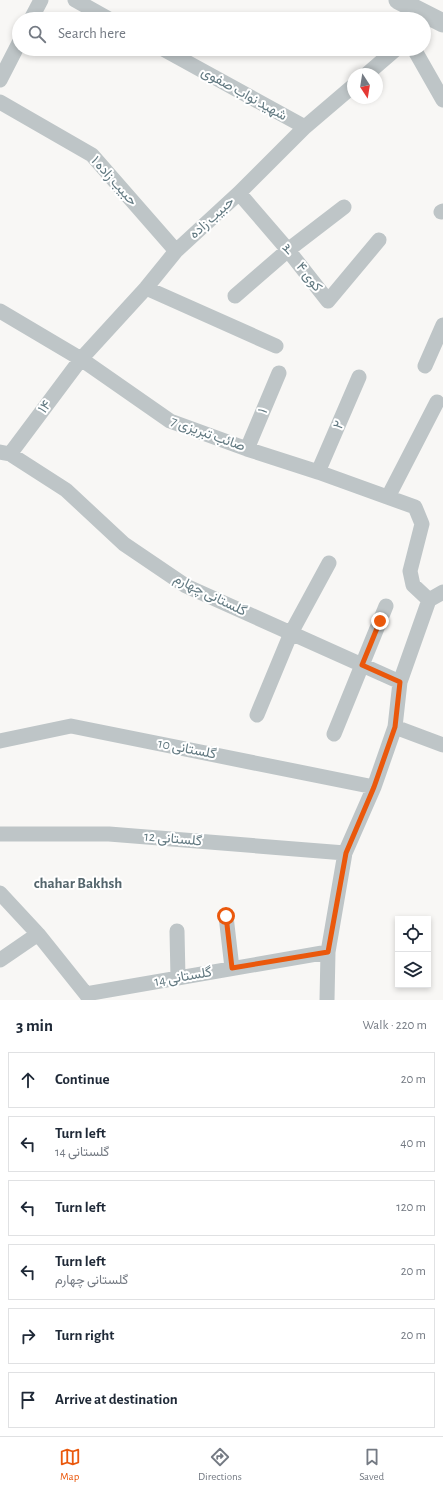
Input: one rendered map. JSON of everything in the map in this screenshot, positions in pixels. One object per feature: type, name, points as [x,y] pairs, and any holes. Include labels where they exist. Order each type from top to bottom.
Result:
[{"type":"street","points":[[35,12],[41,0]]},
{"type":"street","points":[[75,0],[96,12]]},
{"type":"street","points":[[398,0],[419,10]]},
{"type":"street","points":[[431,16],[443,23]]},
{"type":"street","points":[[0,80],[12,56]]},
{"type":"street","name":"شهید نواب صفوی","points":[[176,56],[305,127]]},
{"type":"street","points":[[374,68],[388,56]]},
{"type":"street","points":[[418,56],[443,100]]},
{"type":"street","name":"حبیب زاده","points":[[81,359],[146,288],[176,251],[239,193],[305,127],[347,91]]},
{"type":"street","name":"حبیب زاده ۱","points":[[0,102],[92,155],[176,251]]},
{"type":"street","name":"کوی ۴","points":[[239,193],[288,250],[328,301],[379,240]]},
{"type":"street","name":"۳","points":[[235,296],[288,250],[344,207]]},
{"type":"street","points":[[146,288],[276,346]]},
{"type":"street","name":"صائب تبریزی 7","points":[[0,311],[81,359],[170,422],[318,472],[415,507],[422,524],[410,571],[413,585],[429,600]]},
{"type":"street","points":[[425,366],[443,325]]},
{"type":"street","name":"۱۴","points":[[5,453],[81,359]]},
{"type":"street","name":"۱","points":[[247,449],[278,373]]},
{"type":"street","name":"۲","points":[[318,472],[359,377]]},
{"type":"street","points":[[388,497],[437,402]]},
{"type":"street","name":"گلستانی چهارم","points":[[5,453],[66,490],[124,544],[186,586],[400,682]]},
{"type":"street","points":[[257,714],[291,633],[329,563]]},
{"type":"street","points":[[327,1000],[328,952],[346,853],[374,787],[395,727],[400,682],[429,600],[443,592]]},
{"type":"street","points":[[334,734],[386,606]]},
{"type":"street","name":"گلستانی 10","points":[[0,741],[71,726],[374,787]]},
{"type":"street","points":[[395,727],[443,745]]},
{"type":"street","name":"گلستانی 12","points":[[0,834],[109,834],[346,853]]},
{"type":"street","points":[[0,893],[38,934],[88,997]]},
{"type":"street","points":[[226,916],[232,968]]},
{"type":"street","points":[[177,931],[178,978]]},
{"type":"street","points":[[0,960],[38,934]]},
{"type":"street","name":"گلستانی 14","points":[[88,997],[178,978],[328,952]]},
{"type":"district","name":"chahar Bakhsh","points":[[78,883]]},
{"type":"route","points":[[226,916],[232,968],[328,952],[346,853],[374,787],[395,727],[400,682],[362,665],[380,621]]}]
